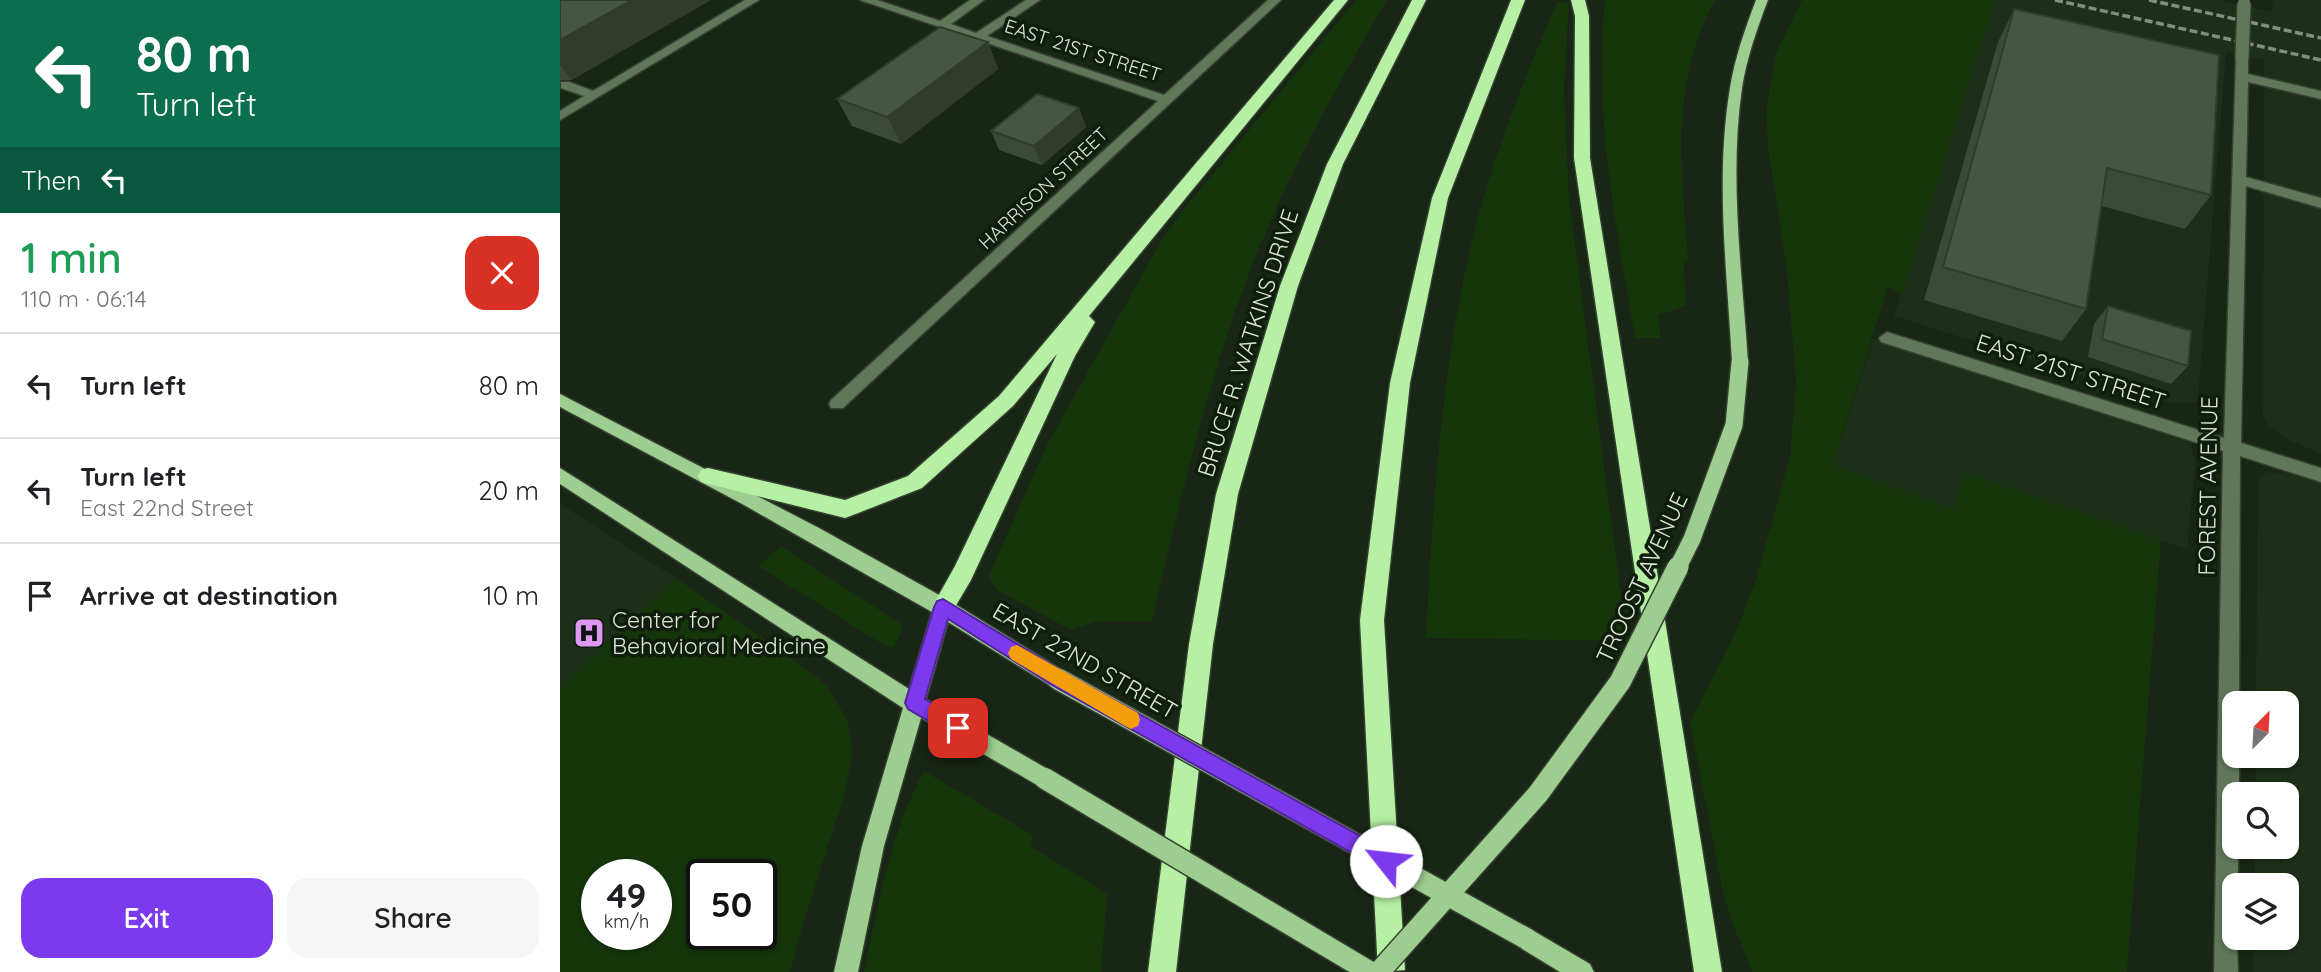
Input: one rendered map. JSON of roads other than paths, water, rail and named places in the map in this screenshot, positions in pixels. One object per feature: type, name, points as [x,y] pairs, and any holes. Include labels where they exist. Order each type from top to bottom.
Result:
[{"type":"highway","points":[[708,476],[845,509],[915,482],[1006,401],[1341,0]]},
{"type":"highway","name":"BRUCE R. WATKINS DRIVE","points":[[1162,972],[1201,644],[1227,494],[1289,286],[1335,164],[1419,0]]},
{"type":"highway","points":[[1391,972],[1372,620],[1400,383],[1440,198],[1518,0]]},
{"type":"highway","points":[[1578,0],[1582,16],[1582,158],[1708,972]]},
{"type":"highway","points":[[943,607],[963,573],[1066,355],[1116,272]]},
{"type":"main road","name":"TROOST AVENUE","points":[[1379,972],[1538,794],[1620,682],[1692,539],[1734,425],[1740,362],[1730,161],[1735,79],[1762,0]]},
{"type":"main road","name":"EAST 22ND STREET","points":[[560,400],[708,476],[943,607],[1058,679],[1582,972]]},
{"type":"main road","points":[[560,475],[914,703],[1370,972]]},
{"type":"main road","points":[[846,972],[873,846],[943,607]]},
{"type":"street","points":[[560,116],[753,0]]},
{"type":"street","name":"EAST 21ST STREET","points":[[866,0],[1167,100]]},
{"type":"street","points":[[942,25],[978,0]]},
{"type":"street","points":[[978,37],[1034,0]]},
{"type":"street","name":"HARRISON STREET","points":[[837,404],[1275,0]]},
{"type":"street","name":"FOREST AVENUE","points":[[2226,972],[2232,446],[2244,2]]},
{"type":"street","points":[[2243,77],[2321,95]]},
{"type":"street","points":[[565,85],[594,96]]},
{"type":"street","points":[[2240,180],[2321,202]]},
{"type":"street","name":"EAST 21ST STREET","points":[[1887,338],[2321,475]]},
{"type":"railway","points":[[2055,0],[2321,60]]},
{"type":"railway","points":[[2149,0],[2321,38]]},
{"type":"place","name":"Center for Behavioral Medicine","points":[[589,633]]}]
